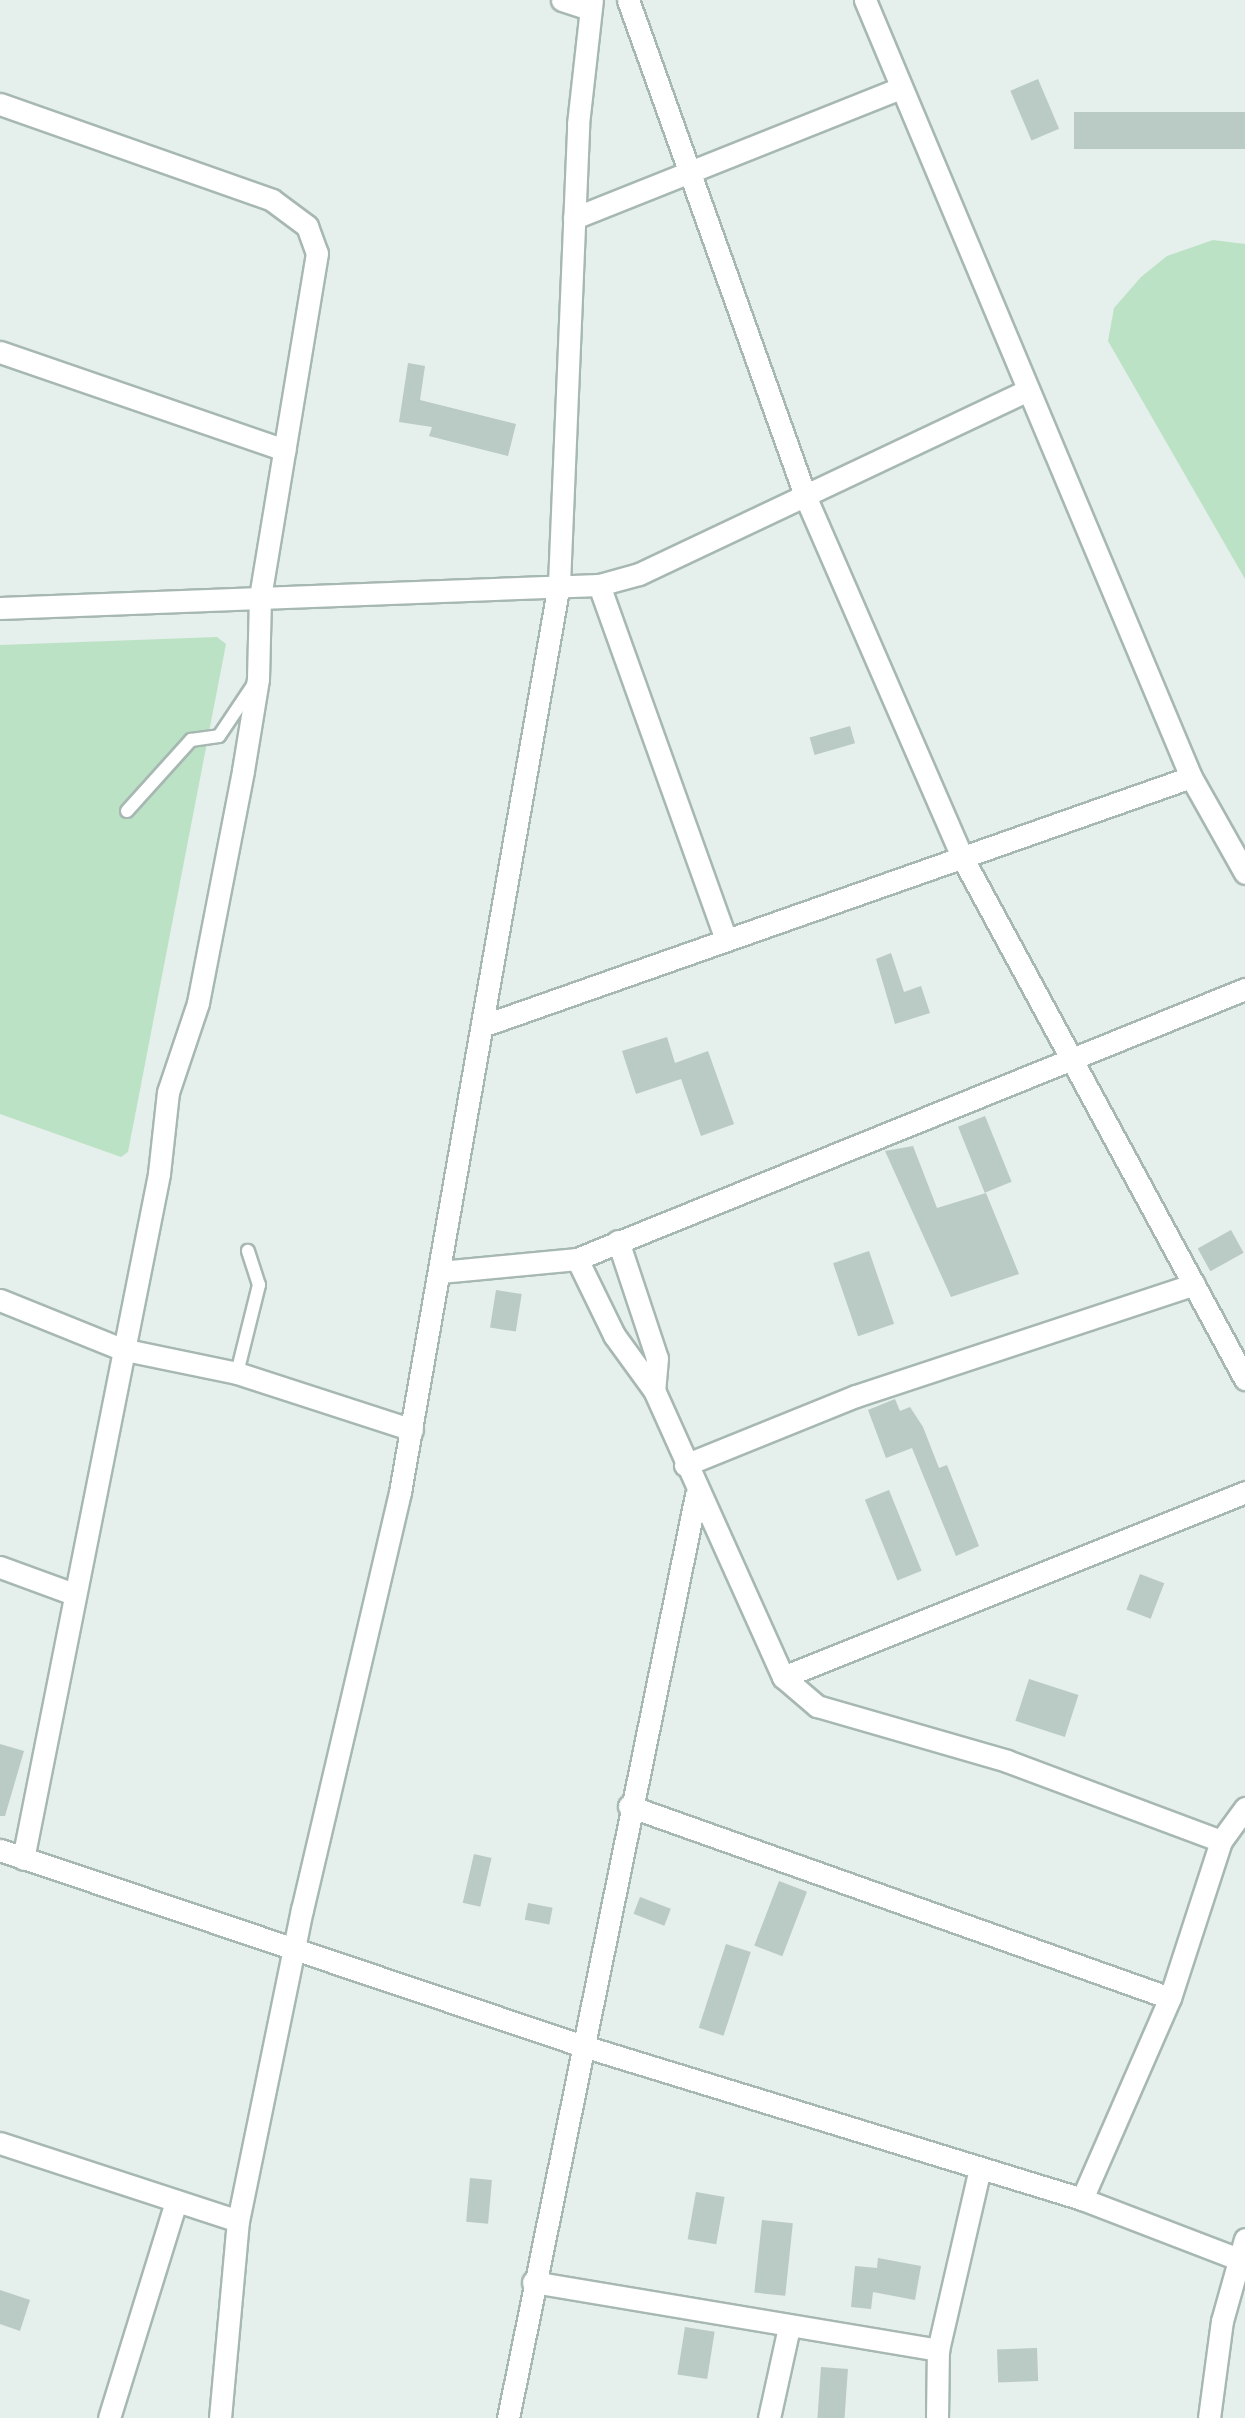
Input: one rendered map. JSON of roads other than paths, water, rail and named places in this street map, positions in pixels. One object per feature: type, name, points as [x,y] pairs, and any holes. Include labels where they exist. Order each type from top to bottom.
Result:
[{"type":"street","points":[[220,2418],[238,2221],[293,1949],[412,1430],[559,584],[574,218],[591,4],[562,0]]},
{"type":"street","points":[[628,0],[685,174],[806,498],[962,857],[1073,1055],[1245,1379]]},
{"type":"street","points":[[865,0],[1026,391],[1191,777],[1245,873]]},
{"type":"street","points":[[574,218],[900,88]]},
{"type":"street","points":[[0,104],[272,200],[307,226],[317,253],[316,276],[260,597],[258,678],[214,930],[168,1092],[159,1174],[71,1593],[23,1859]]},
{"type":"street","points":[[0,352],[285,450]]},
{"type":"street","points":[[0,608],[559,584],[599,585],[639,574],[806,498],[1026,391]]},
{"type":"street","points":[[599,585],[726,940]]},
{"type":"street","points":[[482,1026],[1191,777]]},
{"type":"street","points":[[440,1272],[577,1259],[1073,1055],[1245,989]]},
{"type":"street","points":[[618,1241],[657,1358],[654,1390]]},
{"type":"street","points":[[577,1259],[614,1335],[654,1390],[696,1495],[783,1677],[817,1706],[1007,1761],[1220,1841]]},
{"type":"street","points":[[685,1465],[856,1396],[1194,1284]]},
{"type":"street","points":[[0,1300],[121,1349],[237,1373],[412,1430]]},
{"type":"street","points":[[783,1677],[1245,1492]]},
{"type":"street","points":[[508,2418],[580,2045],[696,1495]]},
{"type":"street","points":[[0,1567],[71,1593]]},
{"type":"street","points":[[629,1806],[1170,1998]]},
{"type":"street","points":[[1083,2199],[1170,1998],[1220,1841],[1245,1808]]},
{"type":"street","points":[[0,1850],[580,2045],[1241,2249],[1209,2418]]},
{"type":"street","points":[[0,2143],[238,2221]]},
{"type":"street","points":[[937,2418],[938,2350],[980,2168]]},
{"type":"street","points":[[108,2418],[176,2200]]},
{"type":"street","points":[[533,2282],[789,2328],[938,2350]]},
{"type":"street","points":[[769,2418],[789,2328]]},
{"type":"lane","points":[[127,811],[191,740],[219,736],[258,678]]},
{"type":"lane","points":[[237,1373],[259,1285],[248,1251]]}]
